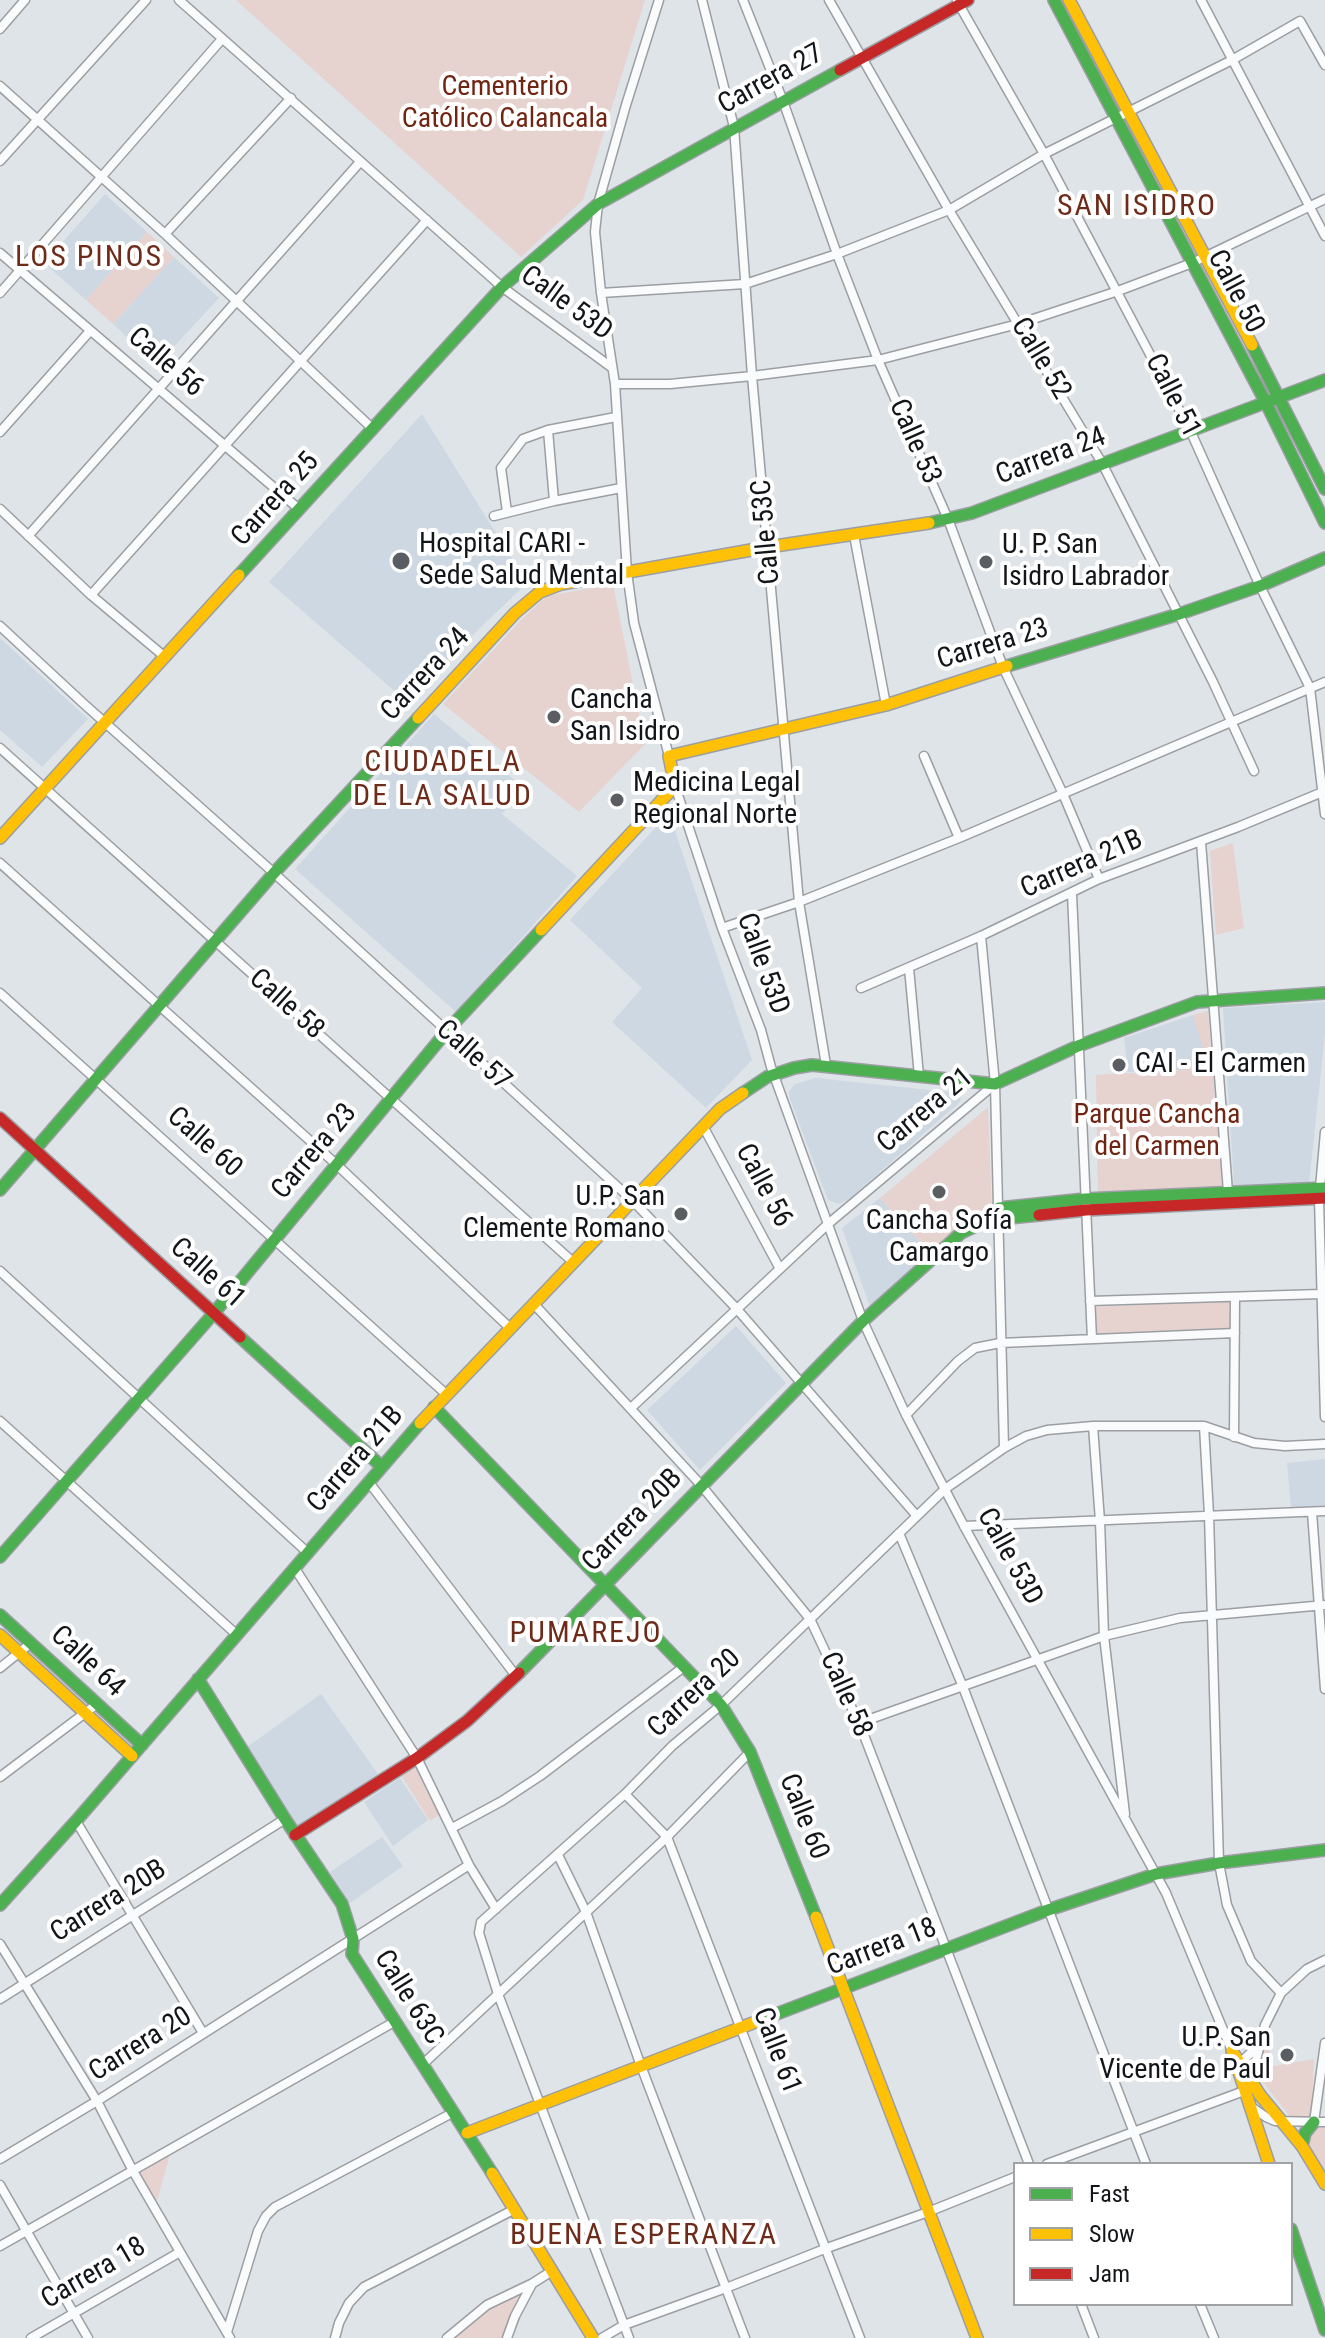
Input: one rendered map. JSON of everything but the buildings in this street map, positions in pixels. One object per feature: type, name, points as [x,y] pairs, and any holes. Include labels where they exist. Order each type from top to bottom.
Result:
[{"type":"street","points":[[0,29],[25,0]]},
{"type":"street","points":[[0,161],[146,0]]},
{"type":"street","name":"Calle 53D","points":[[179,0],[502,287],[611,367],[615,384],[627,572],[634,623],[675,786],[722,928],[863,1321],[906,1415],[964,1526],[1166,1893],[1248,2086],[1285,2123],[1325,2184]]},
{"type":"street","points":[[611,367],[595,232],[598,204],[659,0]]},
{"type":"street","name":"Calle 53C","points":[[702,0],[734,127],[752,376],[799,902],[826,1065]]},
{"type":"street","name":"Calle 53","points":[[743,0],[878,360],[948,519],[1003,667],[1099,879]]},
{"type":"street","name":"Calle 52","points":[[829,0],[949,210],[1102,463],[1254,771]]},
{"type":"street","name":"Calle 50","points":[[1054,0],[1265,401],[1325,523]]},
{"type":"street","name":"Calle 50","points":[[1069,0],[1325,489]]},
{"type":"street","points":[[1201,0],[1325,236]]},
{"type":"street","name":"Carrera 27","points":[[598,204],[961,1]]},
{"type":"street","name":"Calle 51","points":[[961,1],[1190,430],[1310,688],[1325,814]]},
{"type":"street","points":[[601,293],[745,284],[837,254],[949,210],[1044,154],[1232,60],[1300,21],[1325,65]]},
{"type":"street","points":[[0,293],[222,39]]},
{"type":"street","points":[[0,86],[165,234],[373,429]]},
{"type":"street","points":[[165,234],[291,98]]},
{"type":"street","points":[[28,536],[360,162]]},
{"type":"street","points":[[615,384],[670,384],[878,360],[1018,324],[1192,263],[1325,199]]},
{"type":"street","name":"Carrera 25","points":[[0,838],[502,287],[598,204]]},
{"type":"street","points":[[91,595],[427,220]]},
{"type":"street","name":"Calle 56","points":[[0,253],[299,509]]},
{"type":"street","points":[[0,432],[90,331]]},
{"type":"street","name":"Carrera 24","points":[[0,1190],[274,873],[515,613],[540,592],[561,584],[972,513],[1325,380]]},
{"type":"street","points":[[507,512],[501,471],[523,439],[548,430],[616,417]]},
{"type":"street","points":[[548,430],[554,501]]},
{"type":"street","points":[[494,516],[621,488]]},
{"type":"street","points":[[0,509],[91,595],[165,657]]},
{"type":"street","points":[[854,535],[886,705]]},
{"type":"street","name":"Carrera 23","points":[[669,756],[886,705],[1179,614],[1260,586],[1325,558]]},
{"type":"street","name":"Calle 57","points":[[0,626],[632,1200],[736,1308],[916,1515]]},
{"type":"street","points":[[722,928],[799,902],[959,838],[1325,682]]},
{"type":"street","name":"Calle 58","points":[[0,748],[573,1262]]},
{"type":"street","points":[[924,756],[959,838]]},
{"type":"street","name":"Carrera 23","points":[[0,1557],[214,1313],[446,1032],[675,786]]},
{"type":"street","name":"Carrera 21B","points":[[861,988],[981,936],[1099,879],[1201,842],[1324,791]]},
{"type":"street","points":[[1201,842],[1228,1192]]},
{"type":"street","points":[[0,863],[336,1164],[510,1328]]},
{"type":"street","points":[[1072,894],[1092,1339]]},
{"type":"street","points":[[981,936],[995,1084],[995,1216],[1004,1448]]},
{"type":"street","points":[[909,968],[919,1076]]},
{"type":"street","name":"Calle 60","points":[[0,993],[446,1394]]},
{"type":"street","name":"Carrera 21","points":[[631,1408],[828,1224],[995,1084],[1078,1046],[1197,1002],[1325,993]]},
{"type":"street","name":"Carrera 21B","points":[[0,1905],[434,1407],[703,1126],[739,1095],[774,1074],[794,1068],[826,1065],[995,1084]]},
{"type":"street","name":"Calle 61","points":[[0,1118],[381,1466]]},
{"type":"street","name":"Calle 56","points":[[703,1126],[780,1269]]},
{"type":"street","points":[[1325,1132],[1321,1294],[1325,1417]]},
{"type":"street","points":[[995,1216],[1228,1192],[1322,1193]]},
{"type":"street","points":[[1086,1205],[1322,1193]]},
{"type":"street","name":"Carrera 20B","points":[[295,1835],[417,1758],[467,1721],[516,1676],[863,1321],[961,1233],[995,1216]]},
{"type":"street","points":[[0,1271],[307,1552]]},
{"type":"street","points":[[1090,1301],[1321,1294]]},
{"type":"street","points":[[1234,1437],[1235,1297]]},
{"type":"street","name":"Calle 58","points":[[533,1303],[701,1485],[810,1619],[859,1723],[1028,2162]]},
{"type":"street","points":[[906,1415],[958,1361],[975,1348],[1000,1343],[1235,1333]]},
{"type":"street","name":"Calle 60","points":[[434,1407],[721,1705],[750,1752],[845,1988],[977,2338]]},
{"type":"street","points":[[0,1421],[236,1634]]},
{"type":"street","points":[[1093,1426],[1104,1636],[1125,1819]]},
{"type":"street","name":"Carrera 20","points":[[498,1994],[479,1933],[481,1922],[625,1794],[672,1746],[721,1705],[945,1489],[1004,1448],[1026,1436],[1047,1430],[1093,1426],[1204,1426]]},
{"type":"street","points":[[1281,1993],[1251,1961],[1227,1905],[1219,1863],[1204,1426],[1254,1443],[1285,1446],[1325,1444]]},
{"type":"street","points":[[368,1481],[516,1676]]},
{"type":"street","points":[[964,1526],[1325,1511]]},
{"type":"street","points":[[1312,1512],[1325,1689]]},
{"type":"street","points":[[899,1533],[963,1687],[1145,2162]]},
{"type":"street","points":[[294,1567],[417,1758],[469,1865],[496,1909]]},
{"type":"street","points":[[859,1723],[1104,1636],[1180,1618],[1321,1605]]},
{"type":"street","name":"Calle 64","points":[[0,1615],[142,1745]]},
{"type":"street","name":"Calle 64","points":[[0,1635],[132,1756]]},
{"type":"street","points":[[0,1668],[31,1643]]},
{"type":"street","points":[[452,1828],[540,1776],[685,1666]]},
{"type":"street","name":"Calle 63C","points":[[198,1679],[342,1904],[353,1939],[352,1954],[454,2112],[593,2338]]},
{"type":"street","points":[[0,1777],[97,1704]]},
{"type":"street","points":[[422,2065],[667,1837],[750,1752]]},
{"type":"street","name":"Calle 61","points":[[625,1794],[667,1837],[860,2338]]},
{"type":"street","name":"Carrera 20B","points":[[0,1999],[285,1819]]},
{"type":"street","points":[[76,1821],[203,2033]]},
{"type":"street","name":"Carrera 18","points":[[467,2133],[1048,1910],[1156,1874],[1325,1850]]},
{"type":"street","points":[[558,1855],[586,1912],[745,2338]]},
{"type":"street","name":"Carrera 20","points":[[0,2159],[469,1865]]},
{"type":"street","points":[[0,1944],[97,2101],[133,2171],[228,2335]]},
{"type":"street","points":[[1268,2162],[1250,2105],[1248,2086],[1265,2025],[1281,1993],[1307,1969],[1325,1960]]},
{"type":"street","points":[[498,1994],[629,2338]]},
{"type":"street","points":[[0,2246],[394,2022]]},
{"type":"street","points":[[1240,2063],[1253,2053],[1262,2038]]},
{"type":"street","points":[[1302,2146],[1305,2133],[1319,2122],[1325,2043]]},
{"type":"street","name":"Calle 53D","points":[[1232,2051],[1248,2086]]},
{"type":"street","points":[[1052,2162],[1248,2086]]},
{"type":"street","points":[[1250,2105],[1266,2117],[1285,2123],[1319,2122]]},
{"type":"street","points":[[228,2335],[258,2231],[275,2207],[454,2112]]},
{"type":"street","points":[[602,2338],[624,2325],[1013,2178]]},
{"type":"street","points":[[0,2185],[88,2338]]},
{"type":"street","points":[[335,2338],[349,2303],[364,2287],[513,2210]]},
{"type":"street","points":[[1293,2235],[1325,2330]]},
{"type":"street","name":"Carrera 18","points":[[31,2338],[180,2252]]},
{"type":"street","points":[[447,2338],[487,2305],[552,2271]]},
{"type":"street","points":[[507,2338],[533,2283]]},
{"type":"street","points":[[1082,2306],[1094,2338]]},
{"type":"street","points":[[1201,2306],[1214,2338]]},
{"type":"shaded area","points":[[105,194],[147,232],[86,300],[44,263]]},
{"type":"shaded area","points":[[174,257],[219,298],[157,365],[113,324]]},
{"type":"shaded area","name":"Hospital CARI - Sede Salud Mental","points":[[422,414],[527,583],[405,700],[269,582]]},
{"type":"shaded area","points":[[0,638],[88,719],[42,767],[0,730]]},
{"type":"shaded area","points":[[434,714],[524,788],[502,814],[577,876],[456,1012],[295,869]]},
{"type":"shaded area","points":[[669,813],[752,1060],[706,1108],[612,1022],[642,988],[570,920]]},
{"type":"shaded area","points":[[1325,1002],[1325,1035],[1309,1184],[1234,1186],[1223,1008]]},
{"type":"shaded area","points":[[1193,1015],[1207,1058],[1185,1070],[1128,1072],[1124,1038]]},
{"type":"shaded area","points":[[816,1078],[958,1093],[961,1098],[849,1199],[839,1204],[828,1200],[790,1099],[789,1091],[795,1084]]},
{"type":"shaded area","points":[[880,1198],[930,1253],[870,1307],[842,1228]]},
{"type":"shaded area","points":[[736,1326],[786,1383],[700,1470],[647,1410]]},
{"type":"shaded area","points":[[1325,1459],[1325,1505],[1291,1508],[1287,1463]]},
{"type":"shaded area","points":[[321,1694],[378,1774],[298,1826],[247,1747]]},
{"type":"shaded area","points":[[400,1778],[428,1820],[393,1846],[364,1802]]},
{"type":"shaded area","points":[[382,1837],[403,1866],[350,1903],[330,1872]]},
{"type":"green space","name":"Cementerio Católico Calancala","points":[[236,0],[645,0],[583,200],[521,257]]},
{"type":"green space","points":[[147,232],[174,257],[113,324],[86,300]]},
{"type":"green space","points":[[613,584],[645,744],[579,812],[443,704],[547,596]]},
{"type":"green space","points":[[1233,843],[1244,928],[1216,935],[1210,851]]},
{"type":"green space","name":"Parque Cancha del Carmen","points":[[1208,1011],[1222,1186],[1098,1198],[1096,1075],[1185,1070],[1206,1058],[1193,1015]]},
{"type":"green space","name":"Cancha Sofía Camargo","points":[[988,1107],[992,1215],[971,1222],[930,1253],[880,1198]]},
{"type":"green space","points":[[1229,1301],[1231,1328],[1096,1334],[1096,1307]]},
{"type":"green space","points":[[417,1764],[442,1813],[430,1821],[400,1774]]},
{"type":"green space","points":[[1266,2034],[1270,2035],[1269,2067],[1314,2059],[1311,2124],[1325,2125],[1325,2175],[1299,2128],[1263,2082],[1260,2061]]},
{"type":"green space","points":[[170,2154],[156,2205],[139,2170]]},
{"type":"green space","points":[[524,2292],[504,2338],[452,2338],[475,2316]]},
{"type":"traffic: fast","points":[[1054,0],[1265,401],[1325,523]]},
{"type":"traffic: fast","points":[[239,575],[502,287],[598,204],[840,70]]},
{"type":"traffic: fast","points":[[1252,345],[1325,489]]},
{"type":"traffic: fast","points":[[929,523],[972,513],[1325,380]]},
{"type":"traffic: fast","points":[[1007,666],[1179,614],[1260,586],[1325,558]]},
{"type":"traffic: fast","points":[[0,1190],[274,873],[418,718]]},
{"type":"traffic: fast","points":[[0,1557],[214,1313],[446,1032],[541,930]]},
{"type":"traffic: fast","points":[[743,1093],[767,1077],[812,1065],[995,1084],[1078,1046],[1197,1002],[1325,993]]},
{"type":"traffic: fast","points":[[989,1220],[999,1208],[1085,1199],[1325,1188]]},
{"type":"traffic: fast","points":[[519,1673],[863,1321],[961,1233],[989,1220],[1039,1215]]},
{"type":"traffic: fast","points":[[240,1337],[381,1466]]},
{"type":"traffic: fast","points":[[434,1407],[721,1705],[750,1752],[816,1917]]},
{"type":"traffic: fast","points":[[0,1905],[420,1423]]},
{"type":"traffic: fast","points":[[0,1615],[142,1745]]},
{"type":"traffic: fast","points":[[198,1679],[342,1904],[353,1939],[352,1954],[492,2173]]},
{"type":"traffic: fast","points":[[758,2021],[1048,1910],[1156,1874],[1325,1850]]},
{"type":"traffic: fast","points":[[1302,2146],[1305,2133],[1314,2122]]},
{"type":"traffic: fast","points":[[1293,2235],[1325,2330]]},
{"type":"traffic: slow","points":[[1069,0],[1252,345]]},
{"type":"traffic: slow","points":[[418,718],[515,613],[540,592],[561,584],[768,547],[929,523]]},
{"type":"traffic: slow","points":[[0,838],[239,575]]},
{"type":"traffic: slow","points":[[541,930],[675,786],[669,756],[886,705],[1007,666]]},
{"type":"traffic: slow","points":[[420,1423],[720,1109],[743,1093]]},
{"type":"traffic: slow","points":[[0,1635],[132,1756]]},
{"type":"traffic: slow","points":[[816,1917],[977,2338]]},
{"type":"traffic: slow","points":[[467,2133],[758,2021]]},
{"type":"traffic: slow","points":[[1232,2051],[1260,2095],[1302,2146],[1325,2184]]},
{"type":"traffic: slow","points":[[1237,2066],[1268,2162]]},
{"type":"traffic: slow","points":[[492,2173],[593,2338]]},
{"type":"traffic: jam","points":[[840,70],[968,0]]},
{"type":"traffic: jam","points":[[0,1118],[240,1337]]},
{"type":"traffic: jam","points":[[1039,1215],[1325,1198]]},
{"type":"traffic: jam","points":[[295,1835],[417,1758],[467,1721],[519,1673]]},
{"type":"place","name":"Hospital CARI - Sede Salud Mental","points":[[401,561]]},
{"type":"place","name":"U. P. San Isidro Labrador","points":[[986,562]]},
{"type":"place","name":"Cancha San Isidro","points":[[554,717]]},
{"type":"place","name":"Medicina Legal Regional Norte","points":[[617,800]]},
{"type":"place","name":"CAI - El Carmen","points":[[1119,1065]]},
{"type":"place","name":"Cancha Sofía Camargo","points":[[939,1192]]},
{"type":"place","name":"U.P. San Clemente Romano","points":[[681,1214]]},
{"type":"place","name":"U.P. San Vicente de Paul","points":[[1287,2055]]},
{"type":"district","name":"SAN ISIDRO","points":[[1137,207]]},
{"type":"district","name":"LOS PINOS","points":[[89,258]]},
{"type":"district","name":"CIUDADELA DE LA SALUD","points":[[443,780]]},
{"type":"district","name":"PUMAREJO","points":[[586,1634]]},
{"type":"district","name":"BUENA ESPERANZA","points":[[644,2236]]}]
